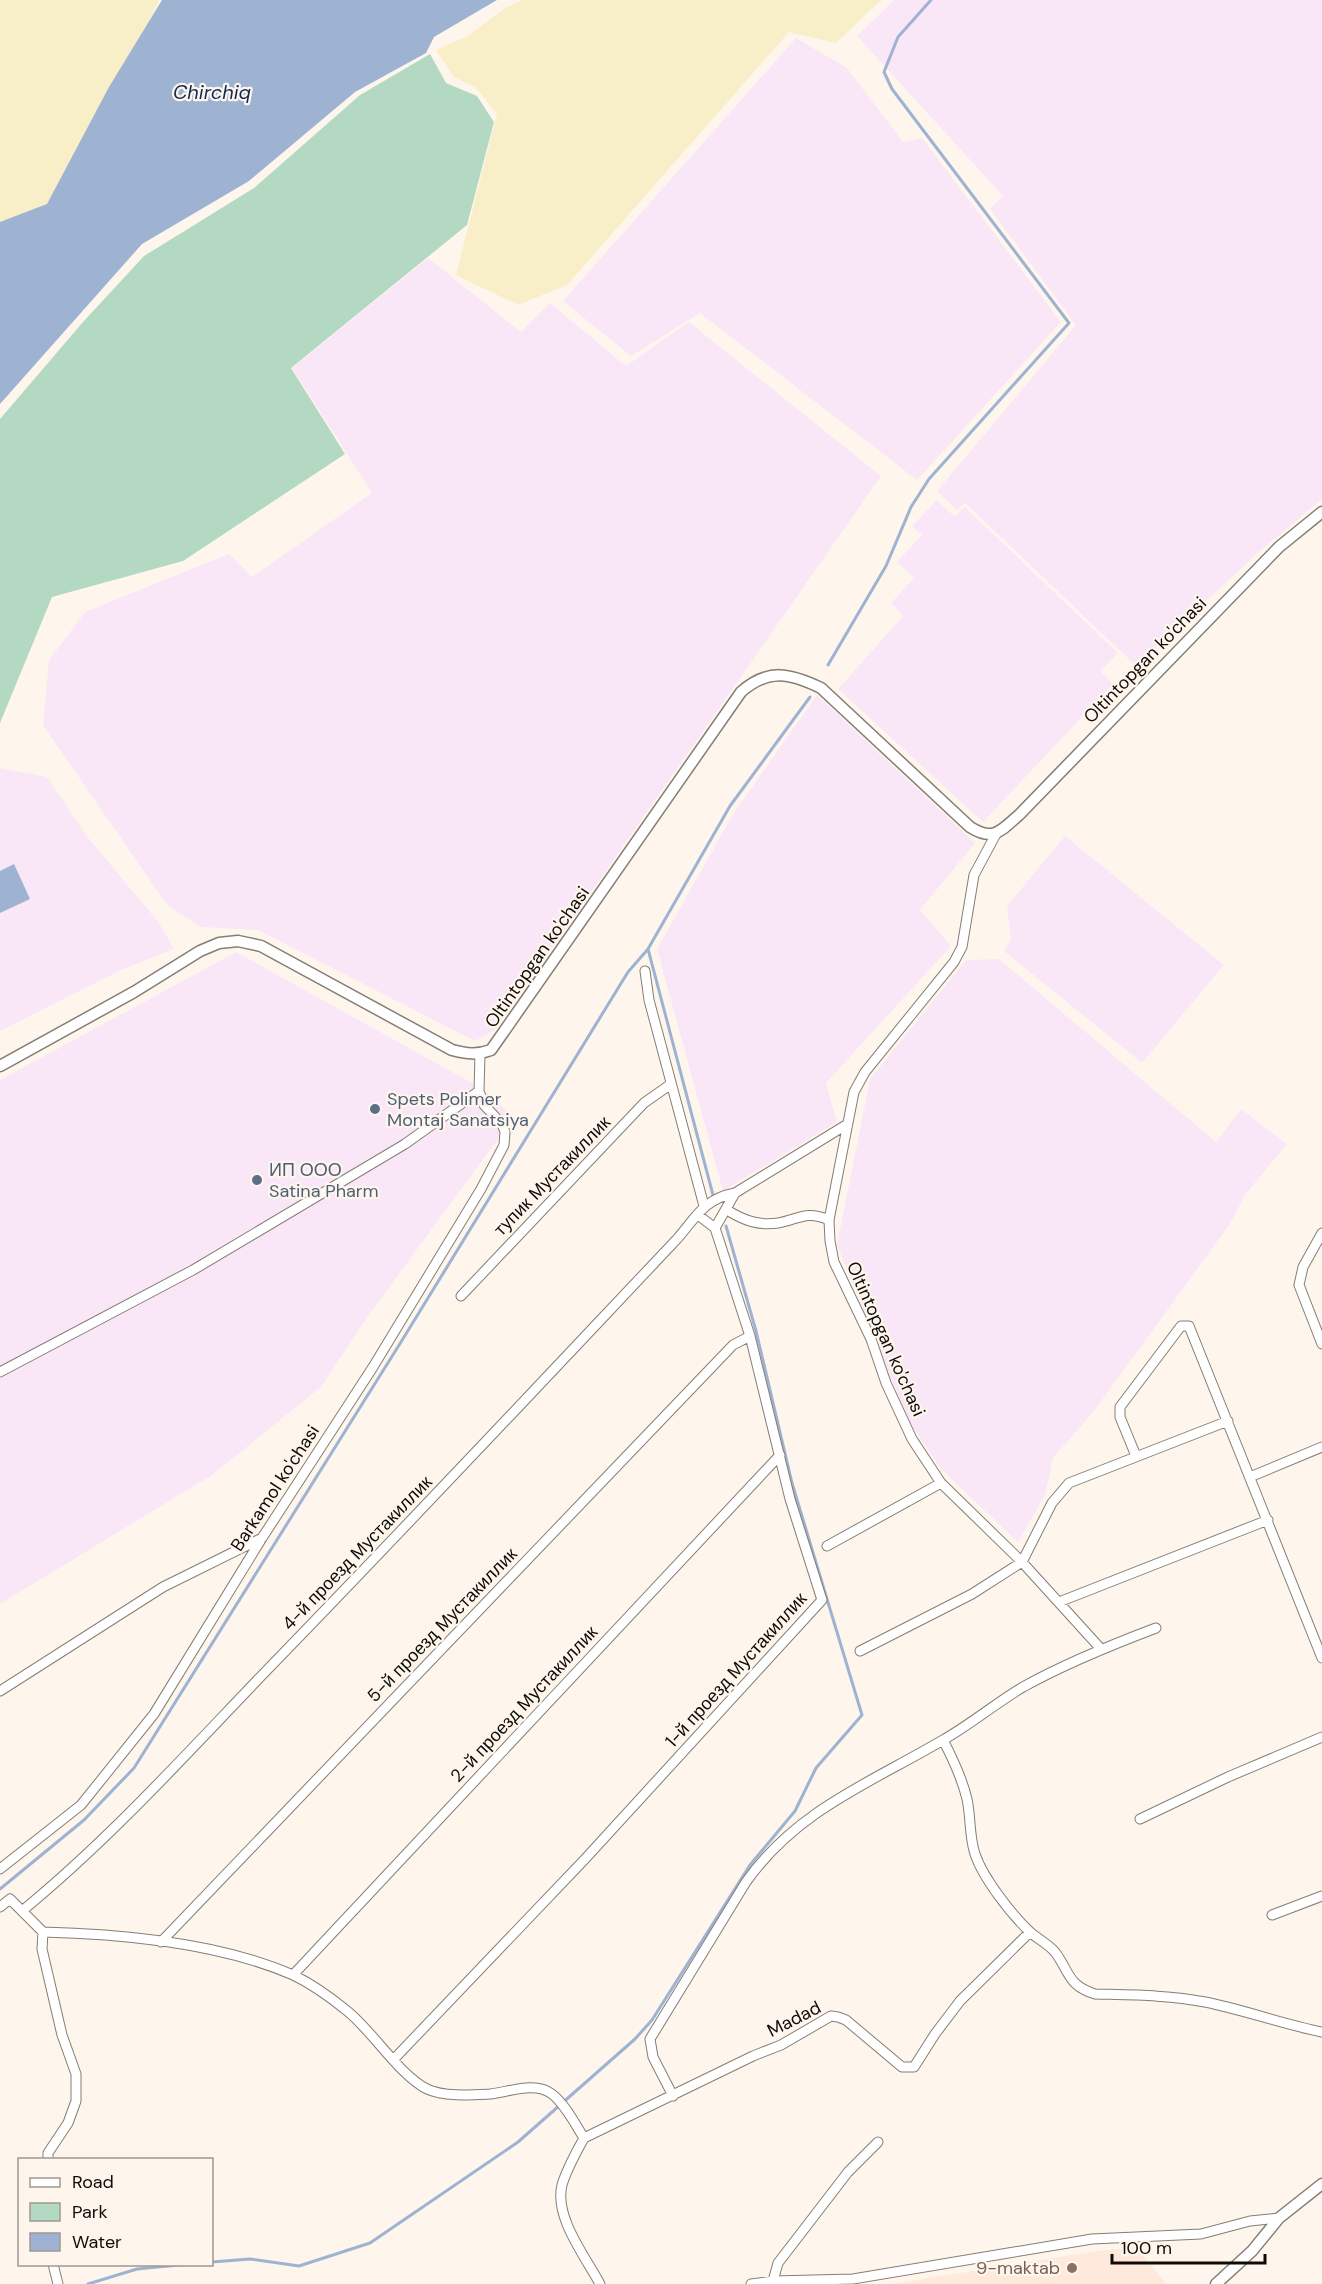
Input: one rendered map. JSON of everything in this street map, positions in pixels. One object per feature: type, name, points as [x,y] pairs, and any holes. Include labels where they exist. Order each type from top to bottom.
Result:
[{"type":"street","name":"Oltintopgan ko'chasi","points":[[1101,1649],[1022,1562],[941,1483],[912,1439],[886,1383],[871,1340],[834,1262],[829,1220],[846,1125],[854,1092],[865,1072],[954,963],[963,947],[974,875],[996,834],[1019,815],[1279,547],[1322,512]]},
{"type":"street","name":"Oltintopgan ko'chasi","points":[[480,1054],[491,1050],[497,1044],[741,692],[752,682],[768,675],[789,676],[805,680],[821,688],[970,827],[986,835],[996,834]]},
{"type":"street","points":[[0,1066],[134,992],[200,951],[219,943],[238,941],[261,946],[452,1050],[466,1054],[480,1054],[479,1091],[405,1144],[194,1270],[0,1372]]},
{"type":"street","points":[[645,971],[649,1000],[704,1206],[718,1196],[735,1193],[846,1125]]},
{"type":"street","name":"тупик Мустакиллик","points":[[461,1296],[644,1103],[671,1084]]},
{"type":"street","name":"Barkamol ko'chasi","points":[[0,1869],[81,1805],[147,1723],[262,1538],[374,1367],[481,1189],[504,1145],[506,1132],[502,1124],[484,1105],[479,1091]]},
{"type":"street","points":[[698,1215],[715,1228],[735,1193]]},
{"type":"street","name":"4-й проезд Мустакиллик","points":[[22,1911],[63,1877],[162,1779],[362,1573],[704,1206]]},
{"type":"street","points":[[727,1210],[750,1222],[765,1224],[779,1223],[809,1214],[829,1220]]},
{"type":"street","name":"1-й проезд Мустакиллик","points":[[394,2059],[585,1859],[822,1600],[790,1499],[750,1336],[715,1228]]},
{"type":"street","points":[[1322,1233],[1303,1267],[1299,1285],[1322,1344]]},
{"type":"street","points":[[1136,1456],[1120,1417],[1120,1407],[1181,1326],[1189,1326],[1322,1658]]},
{"type":"street","name":"5-й проезд Мустакиллик","points":[[161,1942],[733,1345],[750,1336]]},
{"type":"street","points":[[860,1651],[972,1594],[1022,1562],[1052,1503],[1069,1483],[1228,1421]]},
{"type":"street","points":[[1250,1477],[1322,1448]]},
{"type":"street","name":"2-й проезд Мустакиллик","points":[[293,1975],[780,1455]]},
{"type":"street","points":[[827,1546],[941,1483]]},
{"type":"street","points":[[1059,1602],[1268,1520]]},
{"type":"street","points":[[0,1691],[163,1587],[262,1538]]},
{"type":"street","points":[[673,2096],[653,2057],[650,2039],[746,1882],[761,1860],[784,1837],[824,1807],[943,1740],[1021,1688],[1101,1649],[1156,1628]]},
{"type":"street","points":[[1140,1819],[1228,1777],[1322,1737]]},
{"type":"street","points":[[943,1740],[953,1759],[968,1801],[975,1854],[990,1881],[1030,1932],[1055,1952],[1068,1974],[1082,1989],[1095,1994],[1180,1998],[1205,2002],[1286,2025],[1322,2032]]},
{"type":"street","points":[[1272,1915],[1322,1896]]},
{"type":"street","points":[[0,1907],[10,1899],[43,1932],[82,1933],[161,1942],[231,1954],[293,1975],[317,1988],[348,2012],[412,2078],[427,2089],[445,2094],[489,2094],[532,2088],[543,2089],[553,2094],[584,2138],[567,2169],[562,2187],[561,2204],[565,2221],[600,2284]]},
{"type":"street","points":[[43,1932],[42,1949],[62,2035],[76,2074],[76,2101],[68,2123],[48,2153],[48,2158]]},
{"type":"street","name":"Madad","points":[[584,2138],[753,2055],[781,2045],[831,2016],[846,2020],[902,2067],[914,2067],[960,2001],[1030,1932]]},
{"type":"street","points":[[773,2281],[778,2262],[848,2172],[878,2142]]},
{"type":"street","points":[[1216,2284],[1252,2251],[1279,2218],[1322,2184]]},
{"type":"street","points":[[751,2284],[773,2281],[853,2279],[1092,2239],[1201,2234],[1250,2221],[1279,2218]]},
{"type":"street","points":[[53,2266],[58,2284]]},
{"type":"shaded area","points":[[894,0],[1322,0],[1322,499],[1259,552],[1136,666],[965,503],[957,510],[937,491],[1076,325],[990,209],[1003,196],[857,36]]},
{"type":"shaded area","points":[[796,38],[847,68],[903,142],[922,138],[1061,322],[917,480],[700,313],[631,356],[563,301]]},
{"type":"shaded area","points":[[428,258],[521,332],[550,303],[626,366],[689,322],[881,476],[495,1030],[475,1041],[258,930],[201,927],[167,905],[43,725],[49,660],[85,612],[229,554],[252,577],[372,493],[292,368]]},
{"type":"shaded area","points":[[937,500],[955,517],[965,507],[1118,653],[1100,671],[1113,684],[983,822],[838,689],[903,616],[891,603],[914,578],[897,562],[922,535],[912,526]]},
{"type":"shaded area","points":[[817,695],[975,843],[920,910],[951,946],[826,1083],[837,1122],[723,1191],[657,949],[733,814]]},
{"type":"shaded area","points":[[0,768],[47,777],[86,835],[159,923],[174,949],[121,970],[0,1031]]},
{"type":"shaded area","points":[[1065,836],[1224,965],[1142,1063],[1004,951],[1011,940],[1007,906]]},
{"type":"shaded area","points":[[236,952],[483,1089],[514,1117],[366,1319],[321,1387],[212,1475],[0,1604],[0,1080]]},
{"type":"shaded area","points":[[999,959],[1216,1142],[1241,1109],[1287,1144],[1244,1196],[1232,1221],[1094,1411],[1053,1458],[1045,1495],[1018,1542],[941,1469],[908,1420],[837,1245],[870,1079],[966,960]]},
{"type":"shaded area","name":"9-maktab","points":[[1136,2247],[1166,2284],[892,2284],[1090,2252]]},
{"type":"green space","points":[[430,54],[446,83],[477,96],[494,122],[467,225],[291,368],[345,454],[183,561],[52,597],[0,723],[0,419],[83,322],[144,256],[254,188],[360,95]]},
{"type":"sand","points":[[0,0],[159,0],[56,228],[0,284]]},
{"type":"sand","points":[[523,0],[881,0],[836,43],[789,32],[567,285],[518,305],[456,275],[497,114],[476,88],[454,77],[436,50],[468,36],[505,8]]},
{"type":"water","name":"Chirchiq","points":[[162,0],[497,0],[434,37],[426,53],[355,92],[249,181],[142,244],[0,404],[0,222],[47,204],[109,87]]},
{"type":"water","points":[[14,864],[30,899],[0,913],[0,871]]},
{"type":"waterway","points":[[828,665],[886,566],[911,507],[929,479],[1069,323],[892,89],[884,72],[898,37],[931,0]]},
{"type":"waterway","points":[[0,1889],[84,1820],[134,1768],[401,1342],[628,972],[648,949],[730,806],[810,697]]},
{"type":"waterway","points":[[648,949],[713,1195]]},
{"type":"waterway","points":[[213,2262],[250,2259],[299,2266],[370,2243],[518,2142],[635,2039],[652,2020],[750,1865],[795,1811],[816,1768],[862,1715],[792,1483],[756,1331],[726,1226]]},
{"type":"waterway","points":[[88,2284],[137,2269],[168,2266]]},
{"type":"place","name":"Spets Polimer Montaj Sanatsiya","points":[[375,1109]]},
{"type":"place","name":"ИП ООО Satina Pharm","points":[[257,1180]]},
{"type":"place","name":"9-maktab","points":[[1072,2268]]}]
